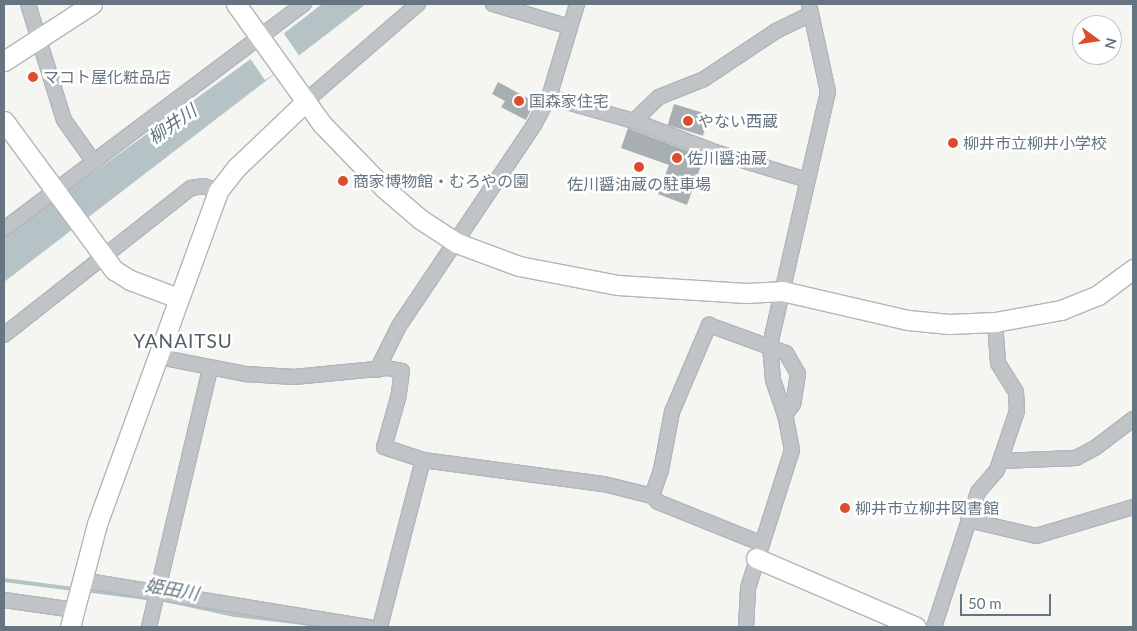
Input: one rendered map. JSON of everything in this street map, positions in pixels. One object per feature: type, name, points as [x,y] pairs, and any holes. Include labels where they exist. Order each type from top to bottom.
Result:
[{"type":"street","points":[[28,4],[64,120],[93,161]]},
{"type":"street","points":[[4,61],[92,4]]},
{"type":"street","points":[[236,4],[322,124],[384,188],[420,219],[457,243],[520,266],[618,285],[746,293],[782,292],[908,320],[949,324],[995,322],[1061,310],[1084,303],[1133,269]]},
{"type":"street","points":[[4,229],[59,194],[93,161],[263,40],[304,4]]},
{"type":"street","points":[[76,599],[97,524],[218,191],[237,167],[306,101],[418,4]]},
{"type":"street","points":[[493,4],[570,27]]},
{"type":"street","points":[[378,370],[398,326],[457,243],[549,98],[577,4]]},
{"type":"street","points":[[634,121],[659,97],[704,79],[810,9],[828,92],[770,345],[773,380],[785,416],[792,450],[758,550],[748,588],[746,627]]},
{"type":"street","points":[[549,98],[634,121],[715,152],[808,180]]},
{"type":"street","points":[[4,121],[114,270],[130,280],[178,298]]},
{"type":"street","points":[[4,334],[191,188],[203,186],[218,191]]},
{"type":"street","points":[[934,627],[978,492],[1000,461],[1018,403],[1016,392],[998,363],[995,322]]},
{"type":"street","points":[[652,496],[663,461],[672,412],[704,331],[714,325],[770,345],[786,353],[798,374],[793,404],[785,416]]},
{"type":"street","points":[[159,357],[210,368],[312,378],[378,370],[402,371],[398,398],[384,447],[423,460],[594,483],[652,496],[658,502],[916,627]]},
{"type":"street","points":[[149,627],[210,368]]},
{"type":"street","points":[[1000,461],[1076,458],[1094,448],[1133,419]]},
{"type":"street","points":[[380,627],[423,460]]},
{"type":"street","points":[[968,520],[1036,536],[1133,507]]},
{"type":"street","points":[[4,600],[156,595],[304,614],[369,627]]},
{"type":"water","name":"柳井川","points":[[322,4],[366,4],[4,282],[4,237],[248,61]]},
{"type":"pier","points":[[283,32],[300,57],[265,80],[248,55]]},
{"type":"building","name":"国森家住宅","points":[[498,82],[535,102],[526,120],[501,107],[505,101],[492,94]]},
{"type":"building","name":"やない西蔵","points":[[674,104],[709,115],[703,136],[668,125]]},
{"type":"building","name":"佐川醤油蔵","points":[[628,128],[704,157],[687,205],[658,194],[669,165],[621,148]]},
{"type":"waterway","name":"姫田川","points":[[4,580],[73,589]]},
{"type":"waterway","name":"姫田川","points":[[85,590],[153,599]]},
{"type":"waterway","name":"姫田川","points":[[170,601],[235,615],[311,624]]},
{"type":"place","name":"マコト屋化粧品店","points":[[33,77]]},
{"type":"place","name":"国森家住宅","points":[[519,101]]},
{"type":"place","name":"やない西蔵","points":[[688,121]]},
{"type":"place","name":"柳井市立柳井小学校","points":[[953,143]]},
{"type":"place","name":"佐川醤油蔵","points":[[677,158]]},
{"type":"place","name":"佐川醤油蔵の駐車場","points":[[639,167]]},
{"type":"place","name":"商家博物館・むろやの園","points":[[343,181]]},
{"type":"place","name":"柳井市立柳井図書館","points":[[845,508]]},
{"type":"district","name":"YANAITSU","points":[[183,341]]}]
